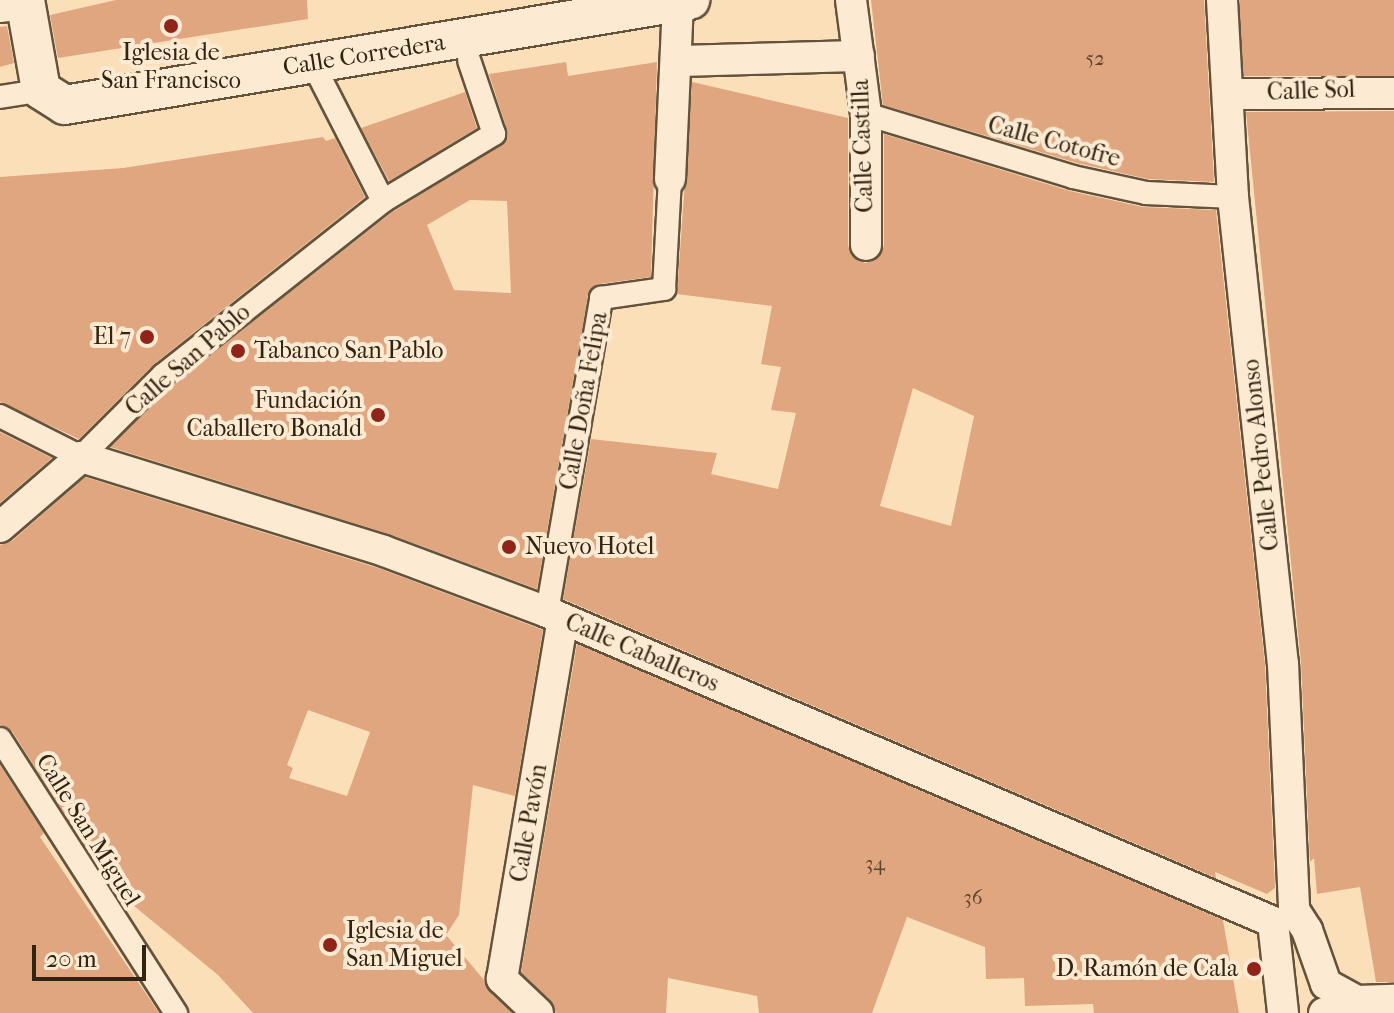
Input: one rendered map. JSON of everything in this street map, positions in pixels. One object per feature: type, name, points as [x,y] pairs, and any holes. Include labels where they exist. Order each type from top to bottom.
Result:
[{"type":"street","name":"Calle Castilla","points":[[851,0],[866,114],[866,245]]},
{"type":"street","name":"Calle Pedro Alonso","points":[[1222,0],[1233,197],[1283,664],[1283,1013]]},
{"type":"street","name":"Calle Doña Felipa","points":[[555,615],[601,298],[664,289],[677,61],[684,2]]},
{"type":"street","name":"Calle Corredera","points":[[0,97],[32,92],[65,105],[684,2]]},
{"type":"street","points":[[11,7],[32,92]]},
{"type":"street","points":[[677,61],[859,56]]},
{"type":"street","name":"Calle San Pablo","points":[[0,527],[81,457],[163,375],[383,201],[494,134],[469,60]]},
{"type":"street","points":[[320,78],[383,201]]},
{"type":"street","name":"Calle Sol","points":[[1228,94],[1377,89],[1394,93]]},
{"type":"street","name":"Calle Cotofre","points":[[866,114],[1073,177],[1146,193],[1233,197]]},
{"type":"street","name":"Calle Caballeros","points":[[0,416],[81,457],[384,551],[555,615],[1283,916]]},
{"type":"street","name":"Calle Pavón","points":[[538,1013],[502,979],[555,615]]},
{"type":"street","name":"Calle San Miguel","points":[[0,739],[176,1013]]},
{"type":"street","points":[[1283,916],[1307,930],[1326,984],[1357,1001]]},
{"type":"street","points":[[1324,1013],[1357,1001],[1394,1000]]},
{"type":"building","points":[[116,0],[307,0],[308,19],[58,58],[50,15]]},
{"type":"building","points":[[871,0],[1204,0],[1214,182],[1148,179],[1077,163],[883,105]]},
{"type":"building","points":[[1240,0],[1394,0],[1394,76],[1240,76]]},
{"type":"building","points":[[7,26],[14,63],[0,67],[0,27]]},
{"type":"building","points":[[566,62],[568,76],[657,62],[651,277],[599,284],[588,295],[537,589],[389,534],[110,447],[172,385],[391,213],[505,142],[507,130],[489,74]],"holes":[[[470,200],[507,201],[511,293],[454,290],[427,225]]]},
{"type":"building","points":[[692,82],[848,118],[848,245],[851,255],[865,263],[876,260],[884,246],[884,134],[1070,191],[1143,207],[1216,210],[1265,665],[1275,888],[1267,894],[1215,872],[1216,878],[563,599],[591,439],[717,453],[711,474],[778,489],[796,413],[771,410],[781,367],[761,364],[772,306],[677,294]],"holes":[[[913,388],[974,416],[951,526],[880,506]]]},
{"type":"building","points":[[465,92],[477,128],[389,181],[361,128]]},
{"type":"building","points":[[1394,111],[1394,982],[1376,982],[1360,887],[1317,894],[1314,858],[1310,862],[1301,662],[1246,112]]},
{"type":"building","points":[[323,137],[326,141],[335,138],[365,197],[154,364],[79,439],[0,402],[0,177],[123,168]]},
{"type":"building","points":[[0,432],[52,458],[0,503]]},
{"type":"building","points":[[85,477],[378,568],[543,630],[515,796],[473,785],[459,915],[446,935],[512,1013],[253,1013],[218,975],[111,887],[12,731],[0,725],[0,545],[12,541]],"holes":[[[308,710],[370,732],[347,796],[289,778],[293,768],[287,765]]]},
{"type":"building","points":[[577,644],[1223,920],[1239,1013],[1094,1013],[1093,1004],[1025,1006],[1024,978],[986,979],[985,947],[907,917],[872,1013],[759,1013],[757,996],[668,978],[666,1013],[556,1013],[550,1000],[521,973]]},
{"type":"building","points":[[0,765],[44,833],[40,837],[159,1013],[0,1013]]},
{"type":"place","name":"Iglesia de San Francisco","points":[[171,26]]},
{"type":"place","name":"El 7","points":[[147,337]]},
{"type":"place","name":"Tabanco San Pablo","points":[[238,351]]},
{"type":"place","name":"Fundación Caballero Bonald","points":[[378,415]]},
{"type":"place","name":"Nuevo Hotel","points":[[509,547]]},
{"type":"place","name":"Iglesia de San Miguel","points":[[330,945]]},
{"type":"place","name":"D. Ramón de Cala","points":[[1254,969]]}]
